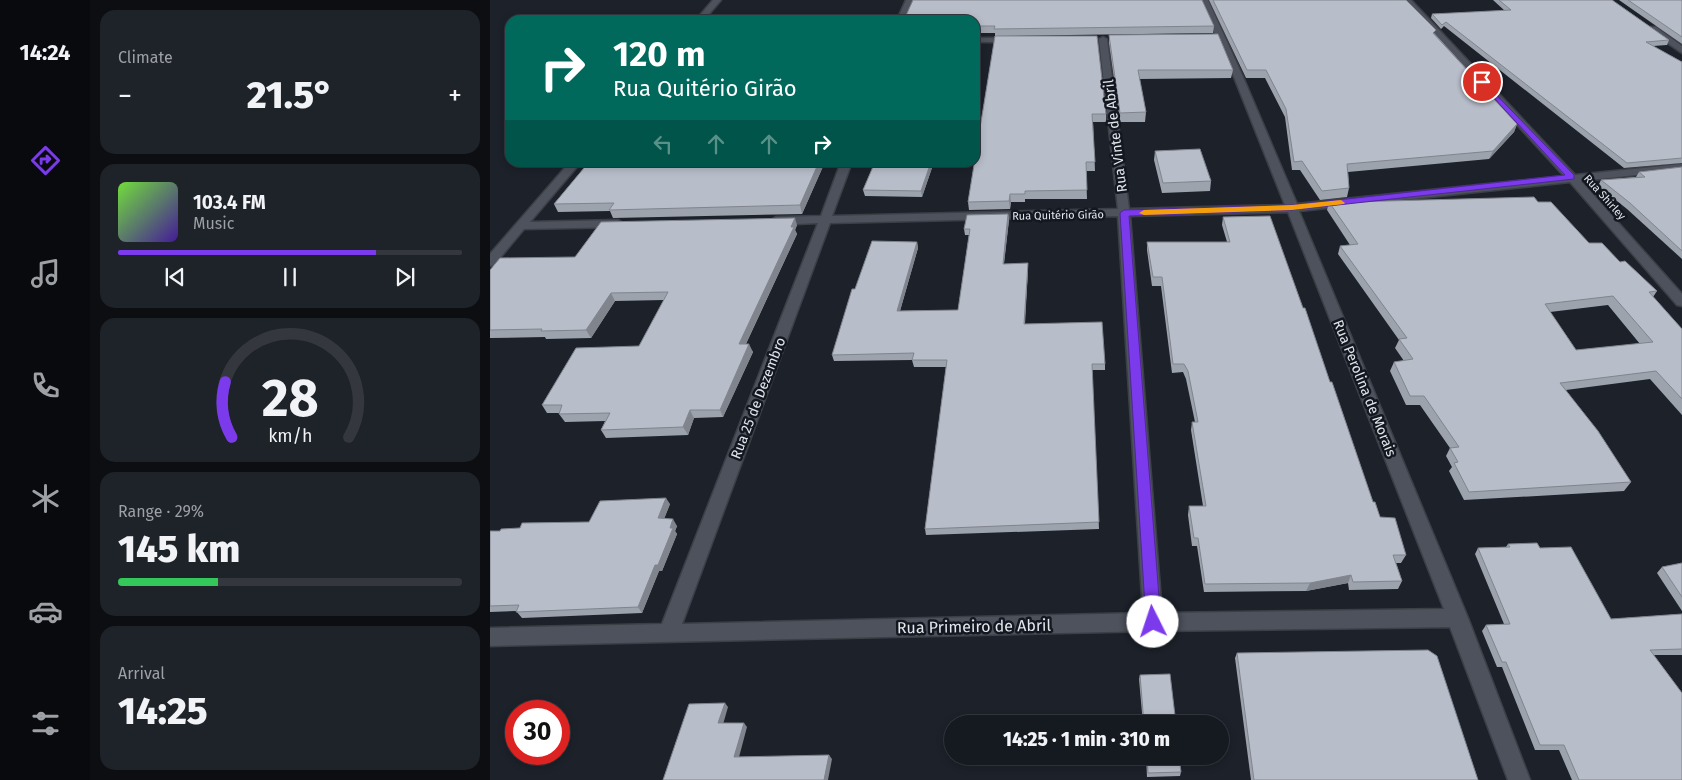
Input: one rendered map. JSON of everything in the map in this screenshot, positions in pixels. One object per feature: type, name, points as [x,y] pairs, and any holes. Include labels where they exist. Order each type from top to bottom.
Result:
[{"type":"street","points":[[704,15],[717,0]]},
{"type":"street","points":[[903,15],[910,0]]},
{"type":"street","name":"Rua Perolina de Morais","points":[[1204,0],[1216,37],[1292,208],[1458,618],[1519,780]]},
{"type":"street","name":"Rua Shirley","points":[[1407,0],[1571,177],[1682,302]]},
{"type":"street","points":[[1642,22],[1682,50]]},
{"type":"street","name":"Rua Vinte de Abril","points":[[1103,39],[1124,213],[1153,622]]},
{"type":"street","points":[[980,40],[1024,40]]},
{"type":"street","points":[[490,262],[572,167]]},
{"type":"street","name":"Rua 25 de Dezembro","points":[[668,634],[845,167]]},
{"type":"street","name":"Rua Quitério Girão","points":[[767,221],[1292,208],[1571,177],[1682,167]]},
{"type":"street","points":[[522,226],[630,224]]},
{"type":"street","name":"Rua Primeiro de Abril","points":[[490,637],[1153,622],[1458,618]]},
{"type":"building","points":[[913,0],[1202,0],[1214,26],[994,29],[995,26],[980,26],[980,15],[906,15]]},
{"type":"building","points":[[1213,0],[1406,0],[1436,30],[1433,33],[1517,124],[1493,151],[1347,164],[1349,188],[1322,191],[1302,161],[1294,162],[1286,109],[1266,70],[1247,70]]},
{"type":"building","points":[[1499,0],[1612,0],[1669,40],[1646,42],[1682,62],[1682,158],[1627,163],[1446,22],[1442,25],[1432,14],[1511,10]]},
{"type":"building","points":[[1628,0],[1682,0],[1682,37]]},
{"type":"building","points":[[1218,34],[1233,70],[1138,70],[1146,112],[1120,113],[1109,35]]},
{"type":"building","points":[[995,36],[1097,36],[1106,114],[1092,114],[1095,162],[1086,162],[1087,190],[1025,191],[1025,194],[1010,194],[1009,201],[968,202],[974,167],[980,167],[980,128]]},
{"type":"building","points":[[1200,149],[1211,181],[1163,183],[1155,151]]},
{"type":"building","points":[[585,167],[817,167],[800,205],[609,210],[614,203],[554,204]]},
{"type":"building","points":[[873,167],[929,167],[921,191],[863,190]]},
{"type":"building","points":[[1682,167],[1682,251],[1630,203],[1601,180],[1645,177],[1639,172]]},
{"type":"building","points":[[1534,197],[1538,202],[1551,202],[1589,243],[1602,243],[1620,262],[1625,261],[1657,291],[1649,292],[1682,329],[1682,399],[1656,371],[1560,383],[1598,431],[1631,482],[1469,492],[1454,463],[1458,462],[1450,448],[1459,447],[1424,396],[1410,396],[1394,362],[1413,359],[1399,339],[1407,338],[1340,246],[1358,244],[1329,202],[1349,199],[1350,202]],"holes":[[[1613,296],[1653,342],[1576,350],[1545,304]]]},
{"type":"building","points":[[1008,214],[1003,264],[1028,263],[1024,324],[1102,322],[1105,364],[1092,364],[1099,522],[925,529],[947,360],[912,360],[914,353],[832,355],[852,289],[855,289],[872,241],[917,242],[897,311],[958,310],[970,229],[964,229],[967,215]]},
{"type":"building","points":[[1270,216],[1303,308],[1305,308],[1330,382],[1332,382],[1373,502],[1375,502],[1380,517],[1395,518],[1406,555],[1393,555],[1402,581],[1353,582],[1351,575],[1310,583],[1205,584],[1198,538],[1194,538],[1189,506],[1206,506],[1192,422],[1198,422],[1188,371],[1184,364],[1173,364],[1162,277],[1153,277],[1147,242],[1230,242],[1223,217]]},
{"type":"building","points":[[795,218],[791,227],[794,227],[739,344],[749,344],[720,410],[690,410],[683,427],[601,430],[610,413],[559,414],[562,405],[542,405],[576,348],[639,346],[668,292],[611,293],[586,330],[490,330],[490,270],[500,258],[575,257],[601,222]]},
{"type":"building","points":[[666,498],[658,518],[673,519],[670,528],[673,528],[638,607],[516,612],[519,605],[490,606],[490,531],[520,528],[522,523],[589,522],[600,501]]},
{"type":"building","points":[[1537,543],[1540,548],[1571,547],[1611,619],[1682,614],[1682,649],[1650,650],[1682,693],[1682,780],[1579,780],[1564,745],[1540,745],[1506,662],[1502,662],[1486,625],[1510,624],[1478,548],[1510,547],[1508,544]]},
{"type":"building","points":[[1682,563],[1682,597],[1662,567]]},
{"type":"building","points":[[1428,650],[1437,656],[1478,780],[1254,780],[1237,653]]},
{"type":"building","points":[[1170,674],[1175,715],[1143,715],[1140,675]]},
{"type":"building","points":[[725,703],[718,723],[744,723],[734,757],[829,755],[824,780],[663,780],[689,704]]},
{"type":"building","points":[[1148,765],[1180,765],[1181,772],[1148,773]]},
{"type":"slow traffic","points":[[1144,213],[1292,208],[1341,203]]},
{"type":"route","points":[[1153,622],[1124,213],[1292,208],[1571,177],[1482,82]]}]
